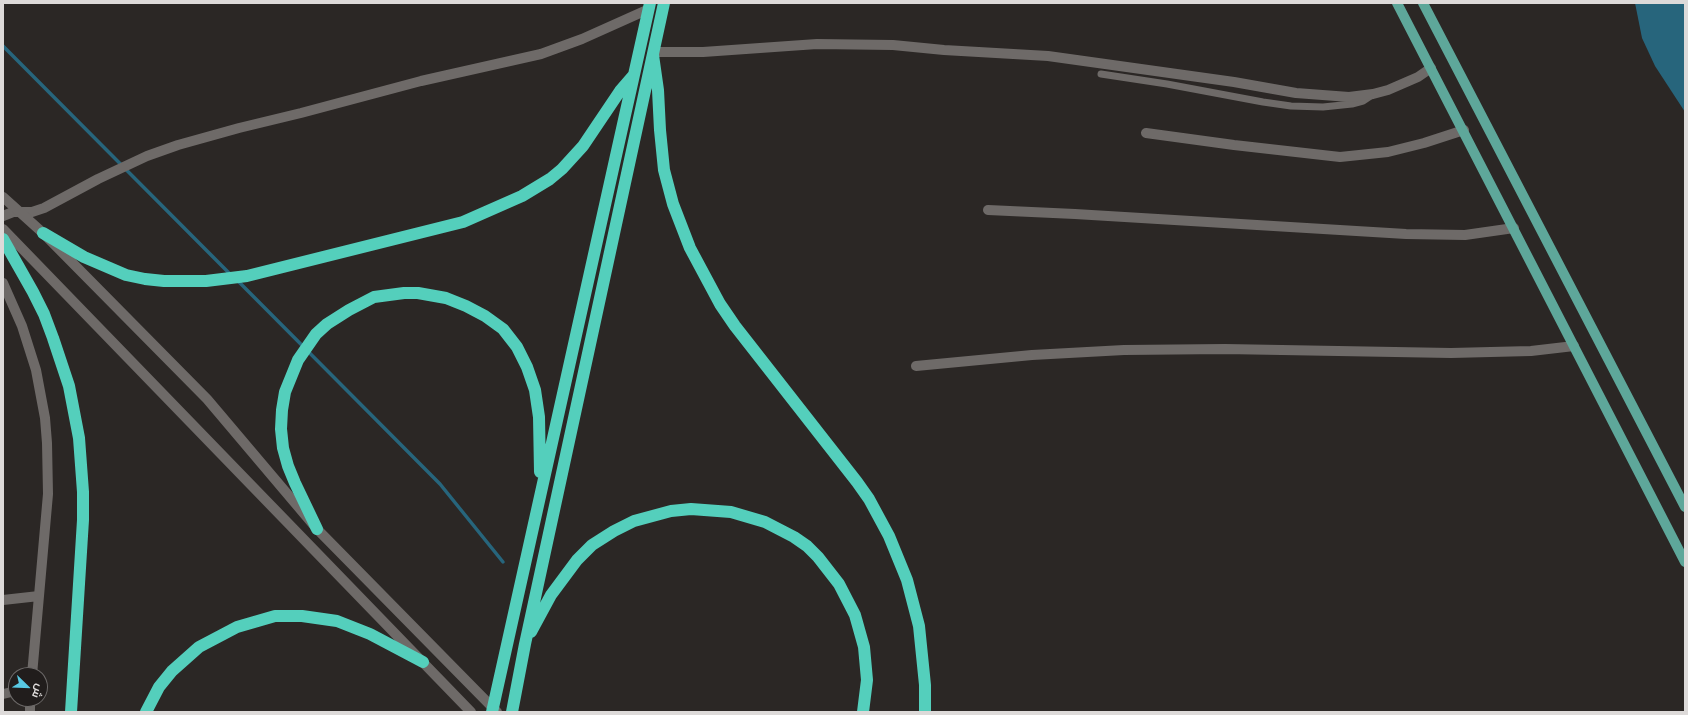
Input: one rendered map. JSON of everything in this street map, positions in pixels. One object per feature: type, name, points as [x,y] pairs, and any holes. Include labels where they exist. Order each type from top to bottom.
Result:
[{"type":"highway","points":[[512,712],[525,644],[664,3]]},
{"type":"highway","points":[[492,712],[649,6]]},
{"type":"highway","points":[[653,53],[658,90],[664,170],[673,204],[690,248],[701,271],[728,315],[857,482],[889,536],[907,580],[919,626],[925,685],[925,712]]},
{"type":"highway","points":[[43,233],[66,248],[104,267],[126,275],[164,281],[227,280],[463,222],[522,196],[550,179],[573,158],[592,134],[620,91],[634,74]]},
{"type":"highway","points":[[3,239],[36,297],[53,338],[69,386],[79,438],[84,492],[71,712]]},
{"type":"highway","points":[[317,529],[292,477],[283,448],[281,429],[285,392],[291,374],[306,346],[316,334],[327,324],[361,303],[374,297],[404,293],[418,293],[446,298],[485,316],[502,329],[516,347],[527,367],[535,390],[539,417],[540,491]]},
{"type":"highway","points":[[525,644],[551,596],[564,576],[592,545],[634,520],[672,511],[691,509],[731,512],[765,522],[794,537],[818,558],[839,584],[855,615],[864,647],[867,680],[863,712]]},
{"type":"highway","points":[[146,712],[159,687],[172,671],[199,647],[237,627],[275,616],[302,616],[337,621],[370,634],[423,662]]},
{"type":"main road","points":[[1397,3],[1464,130],[1685,562]]},
{"type":"main road","points":[[1422,3],[1685,507]]},
{"type":"street","points":[[3,216],[13,212],[20,213],[44,208],[98,179],[147,156],[178,145],[233,129],[301,113],[421,81],[541,54],[582,39],[649,6]]},
{"type":"street","points":[[653,53],[703,52],[817,44],[893,44],[1073,59],[1316,95],[1349,97],[1373,94],[1403,84],[1431,68]]},
{"type":"street","points":[[1146,133],[1340,157],[1388,152],[1436,140],[1464,130]]},
{"type":"street","points":[[3,197],[43,233],[207,399],[317,529],[497,712]]},
{"type":"street","points":[[988,210],[1406,234],[1465,235],[1514,228]]},
{"type":"street","points":[[3,229],[470,710]]},
{"type":"street","points":[[3,283],[29,348],[36,370],[45,418],[48,494],[33,667]]},
{"type":"street","points":[[916,366],[1032,355],[1117,350],[1225,349],[1451,353],[1531,351],[1574,346]]},
{"type":"street","points":[[3,600],[39,596]]},
{"type":"lane","points":[[1101,74],[1291,106],[1323,107],[1352,104],[1363,101],[1373,94]]},
{"type":"water","points":[[1635,3],[1685,3],[1685,112],[1655,66],[1642,38]]},
{"type":"waterway","points":[[3,46],[231,275]]},
{"type":"waterway","points":[[237,280],[440,484],[503,562]]}]
